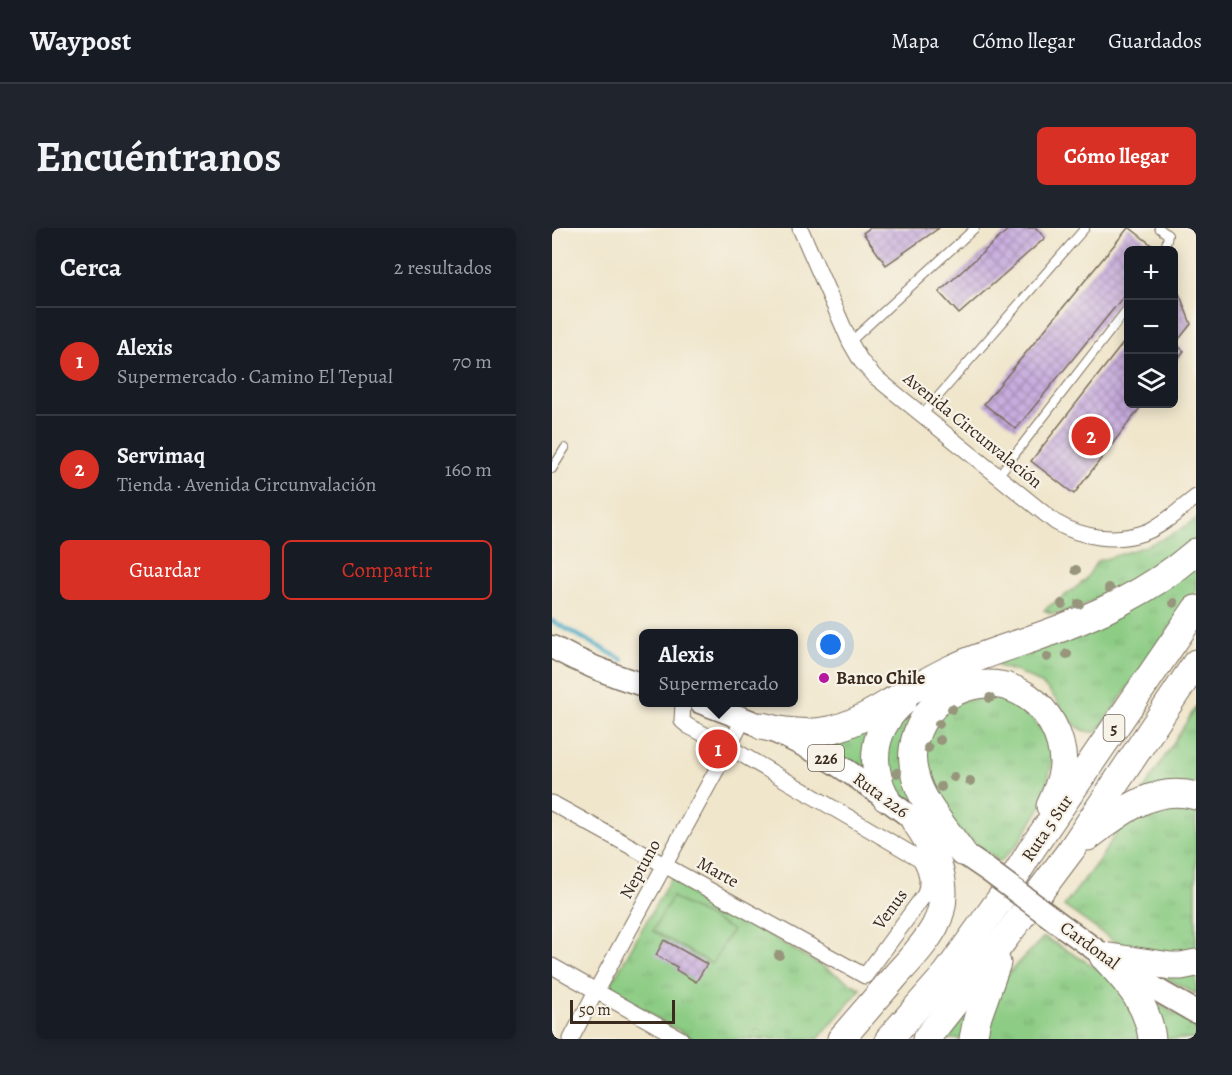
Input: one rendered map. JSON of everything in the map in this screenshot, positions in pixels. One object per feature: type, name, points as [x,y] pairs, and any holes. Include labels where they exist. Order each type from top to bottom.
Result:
[{"type":"highway","points":[[753,722],[790,732],[817,732],[855,722],[957,666],[1071,624],[1122,602],[1157,582],[1196,552]]},
{"type":"highway","name":"Ruta 5 Sur","points":[[889,1039],[947,973],[1006,891],[1033,847],[1196,609]]},
{"type":"highway","name":"Ruta 5 Sur","points":[[926,1039],[1071,850],[1196,663]]},
{"type":"highway","points":[[885,798],[879,785],[876,765],[877,743],[881,729],[895,708],[924,683]]},
{"type":"highway","points":[[962,852],[930,809],[919,788],[913,765],[913,753],[918,730],[939,701],[960,689],[984,684],[1008,687],[1030,698],[1047,715],[1058,737],[1063,764],[1060,781],[1033,847]]},
{"type":"highway","points":[[1071,850],[1119,813],[1139,801],[1167,793],[1196,796]]},
{"type":"highway","points":[[841,1039],[914,955],[938,918],[943,898],[939,866],[930,844],[914,820]]},
{"type":"highway","points":[[973,1039],[977,1019],[1008,933]]},
{"type":"highway","points":[[1103,957],[1171,966],[1196,963]]},
{"type":"highway","points":[[1103,957],[1137,995],[1150,1026],[1152,1039]]},
{"type":"main road","points":[[552,647],[595,668],[639,684]]},
{"type":"main road","name":"Ruta 226","points":[[713,707],[794,740],[833,762],[989,871]]},
{"type":"main road","name":"Cardonal","points":[[989,871],[1103,957],[1196,1012]]},
{"type":"street","name":"Avenida Circunvalación","points":[[800,228],[850,342],[861,361],[874,376],[1055,522],[1077,533],[1101,538],[1123,537],[1161,524],[1196,497]]},
{"type":"street","points":[[683,707],[682,722],[729,747]]},
{"type":"street","name":"Neptuno","points":[[571,1039],[729,747],[753,722]]},
{"type":"street","name":"Venus","points":[[729,747],[920,859],[927,876],[925,894],[865,976]]},
{"type":"street","name":"Marte","points":[[552,803],[865,976]]},
{"type":"street","points":[[552,966],[681,1039]]},
{"type":"lane","points":[[850,342],[975,228]]},
{"type":"lane","points":[[922,415],[1085,228]]},
{"type":"lane","points":[[1159,228],[1168,235],[1166,246]]},
{"type":"lane","points":[[998,476],[1124,313]]},
{"type":"lane","points":[[552,469],[565,448]]},
{"type":"green space","points":[[1196,519],[1196,540],[1168,560],[1111,593],[1072,610],[1052,614],[1044,610],[1084,581],[1098,561],[1161,539]]},
{"type":"green space","points":[[1196,561],[1196,591],[1097,732],[1088,732],[1073,723],[1051,693],[1040,683],[1023,674],[998,666],[997,663]]},
{"type":"green space","points":[[1009,690],[1056,748],[1041,807],[1018,844],[1000,862],[949,823],[917,763],[935,707]]},
{"type":"green space","points":[[918,700],[916,709],[919,808],[899,798],[884,778],[883,743]]},
{"type":"green space","points":[[1196,707],[1196,994],[1166,978],[1064,906],[1100,859]]},
{"type":"green space","points":[[868,721],[872,777],[811,738]]},
{"type":"green space","points":[[671,878],[861,989],[818,1039],[694,1039],[615,995],[611,989],[612,982]]},
{"type":"green space","points":[[672,897],[732,930],[712,964],[653,931]]},
{"type":"green space","points":[[1044,937],[1196,1026],[1196,1039],[946,1039]]},
{"type":"building","points":[[870,228],[939,228],[886,265],[863,233]]},
{"type":"building","points":[[1010,228],[1036,228],[1045,238],[959,314],[939,292]]},
{"type":"building","points":[[1128,228],[1153,246],[1124,246],[1124,296],[1016,429],[984,404]]},
{"type":"building","points":[[1178,292],[1179,293],[1191,324],[1178,340]]},
{"type":"building","points":[[1124,342],[1124,408],[1140,408],[1074,494],[1031,461]]},
{"type":"building","points":[[1178,346],[1184,351],[1178,359]]},
{"type":"building","points":[[664,940],[707,964],[696,982],[676,970],[677,967],[656,955]]},
{"type":"waterway","points":[[552,621],[623,660]]},
{"type":"place","name":"Servimaq","points":[[1091,436]]},
{"type":"place","name":"Banco Chile","points":[[824,678]]},
{"type":"place","name":"Alexis","points":[[718,749]]}]
